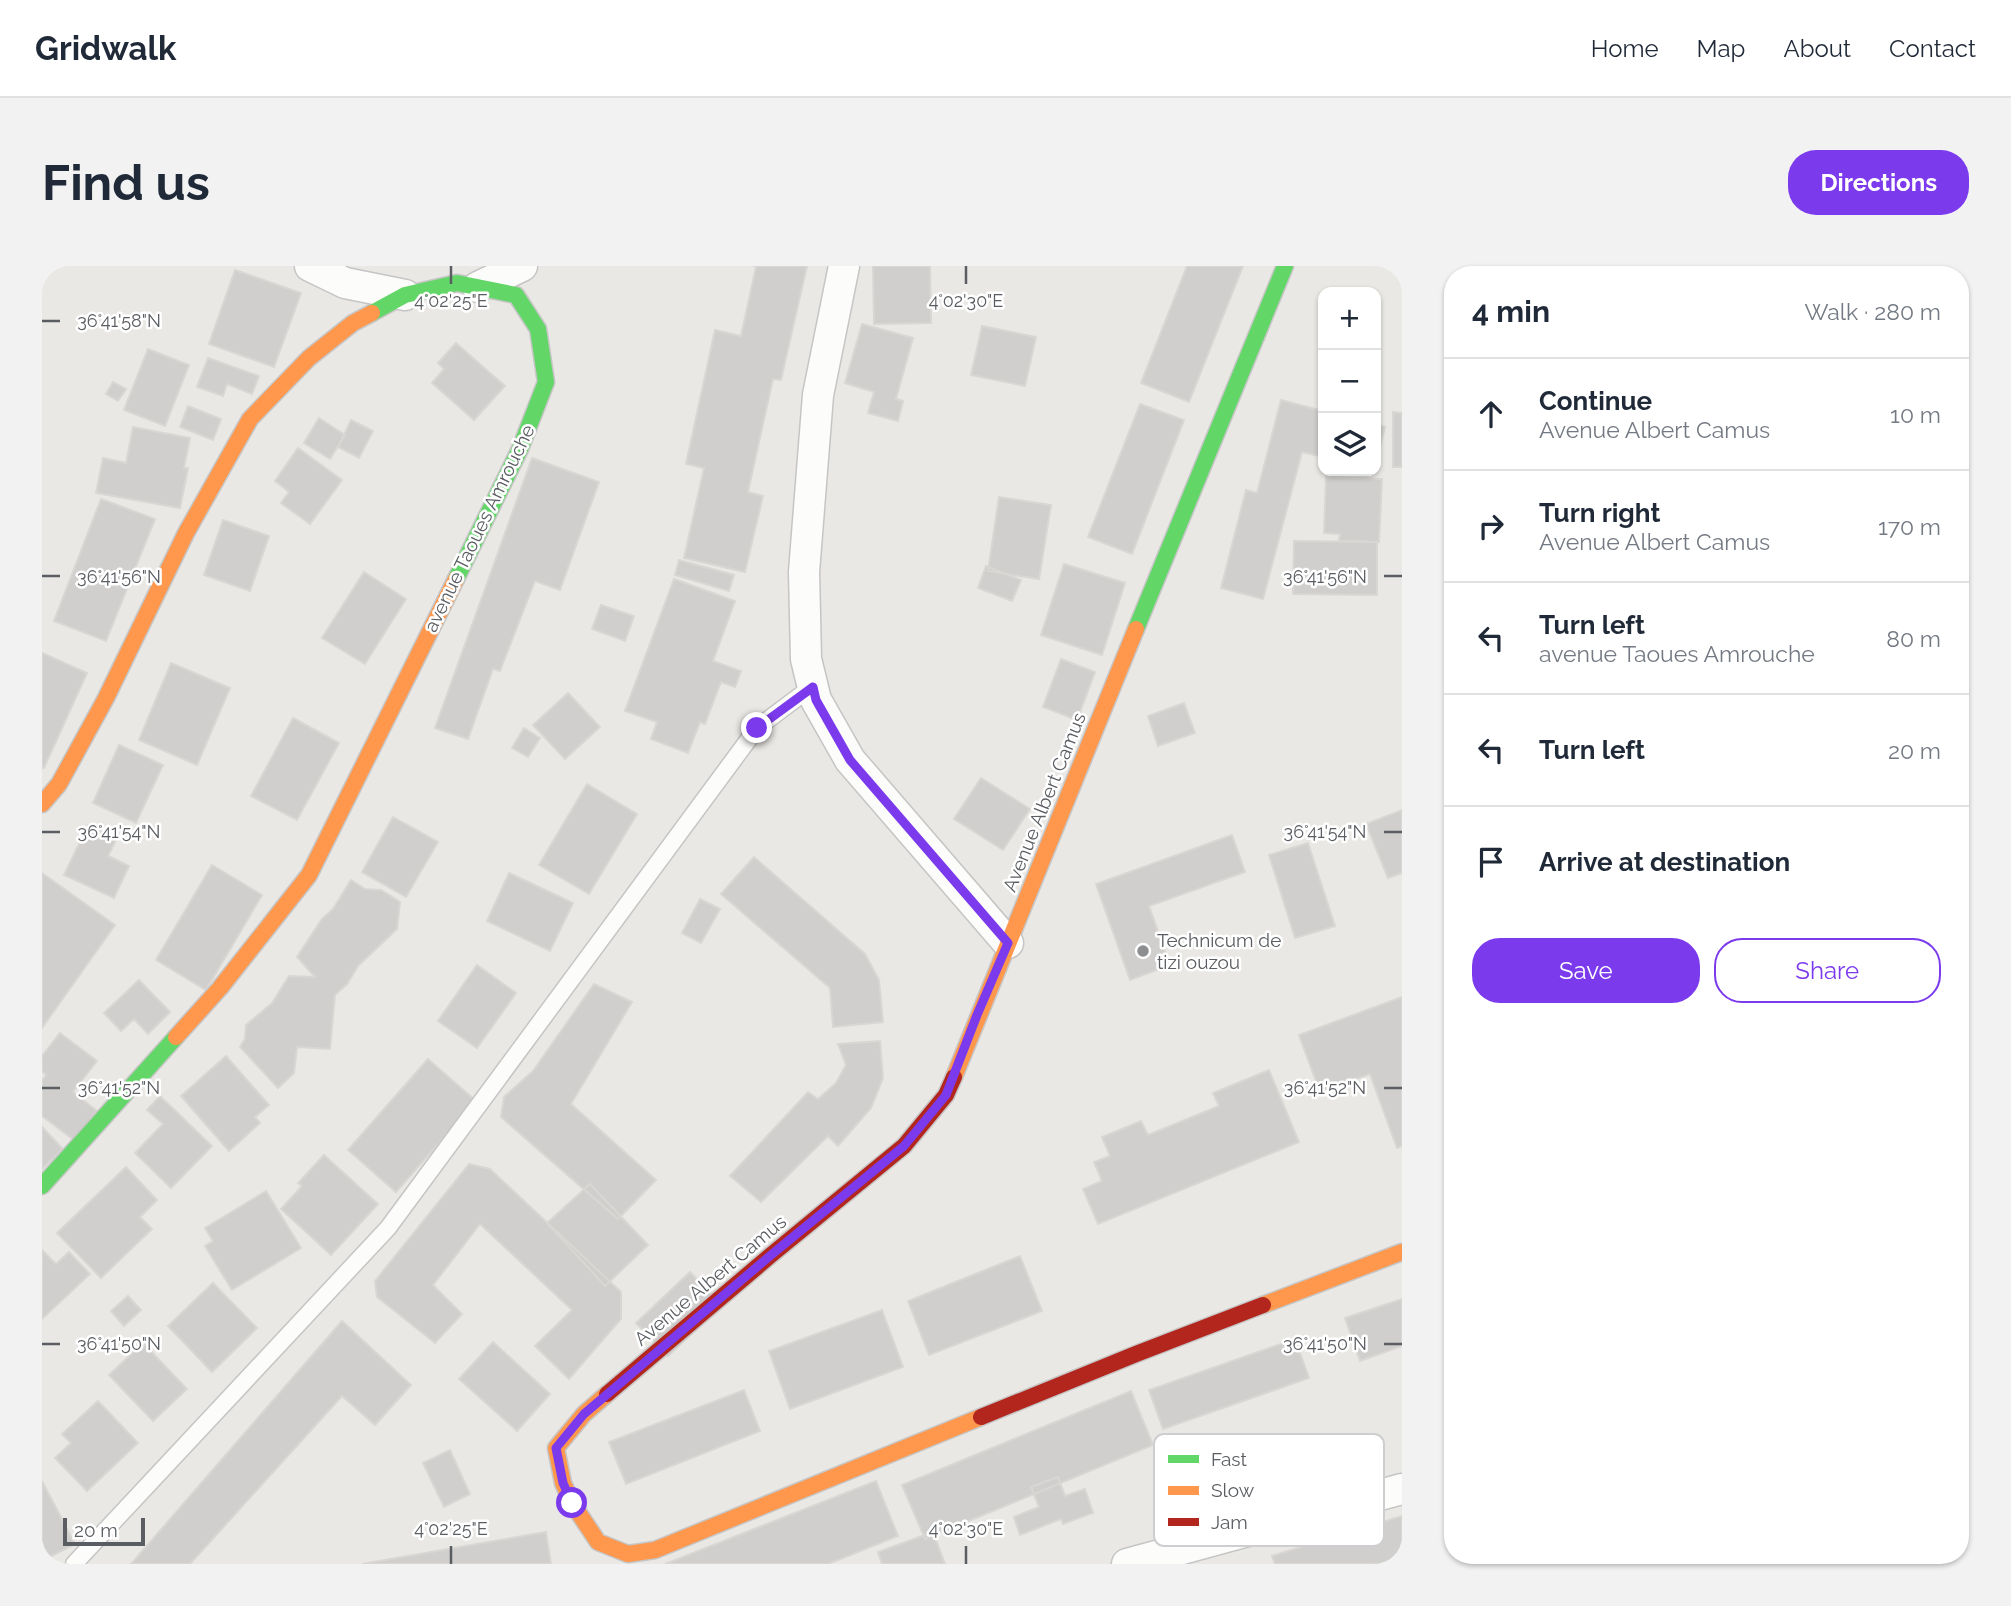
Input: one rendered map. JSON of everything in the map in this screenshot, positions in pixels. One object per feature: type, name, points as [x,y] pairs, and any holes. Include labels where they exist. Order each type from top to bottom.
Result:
[{"type":"street","points":[[310,266],[345,283],[405,295]]},
{"type":"street","points":[[478,287],[522,266]]},
{"type":"street","points":[[844,266],[818,396],[804,572],[806,659],[816,700],[850,760],[1008,943]]},
{"type":"street","name":"Avenue Albert Camus","points":[[1285,266],[946,1095],[904,1146],[584,1414],[556,1448],[563,1483],[594,1553],[628,1554],[655,1550],[1136,1354],[1402,1252]]},
{"type":"street","name":"avenue Taoues Amrouche","points":[[42,804],[59,784],[106,698],[186,533],[250,419],[309,358],[353,323],[405,295],[457,283],[516,295],[538,329],[546,382],[520,449],[309,875],[220,988],[42,1186]]},
{"type":"street","points":[[1384,1494],[1402,1489]]},
{"type":"street","points":[[1127,1564],[1193,1546]]},
{"type":"lane","points":[[74,1564],[388,1228],[757,728],[813,687]]},
{"type":"building","points":[[754,266],[807,266],[781,380],[773,379],[748,492],[763,496],[745,572],[684,558],[704,468],[686,464],[715,330],[741,336],[756,267]]},
{"type":"building","points":[[873,266],[930,266],[931,323],[874,324]]},
{"type":"building","points":[[1187,266],[1243,266],[1189,402],[1141,383]]},
{"type":"building","points":[[235,270],[301,293],[274,367],[209,344]]},
{"type":"building","points":[[862,324],[913,338],[896,399],[903,401],[898,421],[868,413],[874,392],[845,383]]},
{"type":"building","points":[[982,326],[1036,337],[1025,386],[971,375]]},
{"type":"building","points":[[456,343],[505,386],[474,420],[432,383],[444,369],[438,363]]},
{"type":"building","points":[[148,349],[189,365],[165,426],[124,410]]},
{"type":"building","points":[[208,358],[259,376],[252,394],[227,384],[223,396],[197,387]]},
{"type":"building","points":[[113,382],[126,389],[118,401],[106,394]]},
{"type":"building","points":[[1281,400],[1318,410],[1318,456],[1302,452],[1263,599],[1221,588],[1246,490],[1257,493]]},
{"type":"building","points":[[1140,404],[1184,420],[1132,554],[1088,537]]},
{"type":"building","points":[[188,406],[221,419],[213,440],[180,427]]},
{"type":"building","points":[[1393,412],[1402,413],[1402,467],[1393,467]]},
{"type":"building","points":[[319,418],[345,435],[330,459],[304,443]]},
{"type":"building","points":[[351,420],[373,431],[359,458],[338,447]]},
{"type":"building","points":[[1381,426],[1385,427],[1381,443]]},
{"type":"building","points":[[133,427],[190,438],[184,468],[188,468],[180,508],[96,493],[103,458],[126,463]]},
{"type":"building","points":[[298,448],[342,480],[310,524],[281,503],[289,492],[275,481]]},
{"type":"building","points":[[532,458],[599,482],[560,590],[535,581],[500,671],[493,669],[468,739],[435,728]]},
{"type":"building","points":[[1326,477],[1382,479],[1379,542],[1339,541],[1340,534],[1324,533]]},
{"type":"building","points":[[999,497],[1051,505],[1039,579],[988,571]]},
{"type":"building","points":[[101,499],[155,519],[106,641],[54,621]]},
{"type":"building","points":[[223,520],[269,536],[250,591],[204,575]]},
{"type":"building","points":[[1294,541],[1377,542],[1377,595],[1293,594]]},
{"type":"building","points":[[679,560],[734,575],[729,591],[675,575]]},
{"type":"building","points":[[1064,564],[1125,583],[1102,655],[1041,635]]},
{"type":"building","points":[[986,566],[1021,580],[1012,601],[978,588]]},
{"type":"building","points":[[364,572],[406,599],[365,664],[322,638]]},
{"type":"building","points":[[674,579],[735,601],[713,661],[741,671],[735,687],[721,682],[705,724],[700,722],[688,753],[651,739],[657,722],[625,711]]},
{"type":"building","points":[[601,605],[634,616],[625,641],[592,629]]},
{"type":"building","points":[[42,653],[87,673],[44,768],[42,768]]},
{"type":"building","points":[[1061,659],[1095,672],[1077,720],[1043,707]]},
{"type":"building","points":[[171,663],[230,688],[197,765],[139,740]]},
{"type":"building","points":[[568,693],[600,727],[565,759],[533,725]]},
{"type":"building","points":[[1184,703],[1195,733],[1158,746],[1148,716]]},
{"type":"building","points":[[293,718],[339,743],[297,820],[251,796]]},
{"type":"building","points":[[524,728],[540,738],[528,757],[512,748]]},
{"type":"building","points":[[119,745],[163,765],[136,823],[93,803]]},
{"type":"building","points":[[981,778],[1030,809],[1003,850],[954,819]]},
{"type":"building","points":[[587,784],[637,814],[589,894],[539,865]]},
{"type":"building","points":[[1402,810],[1402,873],[1388,878],[1366,824]]},
{"type":"building","points":[[393,817],[438,842],[406,897],[362,872]]},
{"type":"building","points":[[88,825],[117,838],[108,856],[129,866],[114,898],[64,875]]},
{"type":"building","points":[[1232,835],[1245,872],[1149,906],[1170,965],[1130,980],[1096,884]]},
{"type":"building","points":[[1308,843],[1335,926],[1295,938],[1269,855]]},
{"type":"building","points":[[754,857],[865,954],[879,980],[883,1022],[833,1027],[830,988],[721,894]]},
{"type":"building","points":[[212,865],[262,895],[206,990],[156,960]]},
{"type":"building","points":[[42,873],[115,925],[42,1028]]},
{"type":"building","points":[[509,873],[573,903],[550,951],[487,921]]},
{"type":"building","points":[[351,880],[365,889],[381,890],[400,902],[397,929],[358,966],[347,984],[335,995],[330,1049],[297,1047],[294,1073],[278,1088],[240,1047],[245,1039],[246,1025],[272,1003],[289,976],[315,977],[297,957]]},
{"type":"building","points":[[700,899],[720,909],[701,943],[682,933]]},
{"type":"building","points":[[477,965],[516,993],[477,1048],[438,1021]]},
{"type":"building","points":[[139,980],[170,1012],[148,1034],[134,1019],[121,1031],[104,1013]]},
{"type":"building","points":[[594,984],[632,1002],[571,1104],[656,1180],[618,1219],[501,1117],[504,1097],[533,1071]]},
{"type":"building","points":[[1402,997],[1402,1146],[1397,1148],[1370,1074],[1320,1092],[1299,1035]]},
{"type":"building","points":[[60,1033],[97,1061],[73,1092],[97,1111],[74,1140],[42,1116],[42,1080],[46,1075],[42,1071],[42,1056]]},
{"type":"building","points":[[880,1041],[883,1078],[871,1108],[838,1146],[828,1136],[761,1202],[730,1176],[808,1092],[818,1099],[836,1083],[846,1065],[838,1044]]},
{"type":"building","points":[[226,1056],[269,1105],[255,1117],[260,1123],[229,1151],[181,1096]]},
{"type":"building","points":[[428,1059],[476,1101],[396,1192],[348,1150]]},
{"type":"building","points":[[1269,1070],[1299,1142],[1098,1224],[1083,1189],[1102,1181],[1094,1162],[1110,1156],[1102,1137],[1141,1121],[1148,1135],[1219,1106],[1213,1093]]},
{"type":"building","points":[[160,1096],[212,1146],[171,1188],[135,1153],[163,1124],[147,1110]]},
{"type":"building","points":[[42,1127],[63,1149],[42,1169]]},
{"type":"building","points":[[324,1155],[378,1204],[331,1255],[281,1209],[302,1186],[298,1183]]},
{"type":"building","points":[[469,1164],[490,1169],[621,1292],[621,1319],[569,1379],[535,1346],[572,1310],[480,1224],[433,1285],[462,1314],[435,1343],[377,1297],[375,1281]]},
{"type":"building","points":[[126,1167],[157,1200],[140,1217],[152,1229],[101,1278],[57,1233]]},
{"type":"building","points":[[590,1184],[648,1245],[605,1286],[547,1223]]},
{"type":"building","points":[[266,1191],[301,1248],[232,1290],[205,1246],[213,1241],[205,1228]]},
{"type":"building","points":[[42,1250],[56,1264],[69,1252],[90,1274],[42,1319]]},
{"type":"building","points":[[1020,1256],[1042,1311],[929,1355],[908,1301]]},
{"type":"building","points":[[690,1272],[722,1305],[668,1356],[636,1323]]},
{"type":"building","points":[[213,1283],[257,1328],[212,1372],[168,1326]]},
{"type":"building","points":[[128,1296],[141,1310],[124,1326],[111,1311]]},
{"type":"building","points":[[1402,1299],[1402,1346],[1360,1361],[1345,1318]]},
{"type":"building","points":[[882,1310],[903,1367],[790,1409],[769,1351]]},
{"type":"building","points":[[342,1321],[411,1385],[375,1425],[342,1396],[190,1564],[131,1564]]},
{"type":"building","points":[[1295,1339],[1309,1378],[1163,1429],[1149,1390]]},
{"type":"building","points":[[493,1342],[550,1394],[517,1431],[459,1379]]},
{"type":"building","points":[[143,1343],[187,1389],[153,1421],[109,1375]]},
{"type":"building","points":[[744,1390],[760,1431],[626,1484],[609,1442]]},
{"type":"building","points":[[1131,1391],[1153,1445],[925,1539],[902,1485]]},
{"type":"building","points":[[98,1401],[138,1443],[87,1491],[55,1458],[71,1443],[62,1434]]},
{"type":"building","points":[[450,1450],[470,1494],[444,1507],[423,1463]]},
{"type":"building","points":[[1058,1477],[1065,1496],[1085,1489],[1093,1513],[1063,1524],[1061,1519],[1020,1535],[1014,1517],[1039,1507],[1031,1487]]},
{"type":"building","points":[[42,1481],[75,1544],[42,1561]]},
{"type":"building","points":[[876,1481],[898,1536],[828,1564],[665,1564]]},
{"type":"building","points":[[1402,1516],[1402,1560],[1388,1564],[1275,1564],[1272,1556],[1304,1546],[1384,1546],[1384,1522]]},
{"type":"building","points":[[546,1532],[551,1564],[362,1564]]},
{"type":"building","points":[[933,1532],[945,1564],[882,1564],[878,1552]]},
{"type":"traffic: fast","points":[[1136,629],[1285,266]]},
{"type":"traffic: fast","points":[[372,313],[405,295],[457,283],[516,295],[538,329],[546,382],[520,449],[456,579]]},
{"type":"traffic: fast","points":[[42,1186],[176,1037]]},
{"type":"traffic: slow","points":[[42,804],[59,784],[106,698],[186,533],[250,419],[309,358],[353,323],[372,313]]},
{"type":"traffic: slow","points":[[176,1037],[220,988],[309,875],[456,579]]},
{"type":"traffic: slow","points":[[954,1077],[1136,629]]},
{"type":"traffic: slow","points":[[1263,1305],[1402,1252]]},
{"type":"traffic: slow","points":[[607,1394],[584,1414],[556,1448],[563,1483],[572,1503],[598,1542],[628,1554],[655,1550],[981,1417]]},
{"type":"traffic: jam","points":[[607,1394],[904,1146],[946,1095],[954,1077]]},
{"type":"traffic: jam","points":[[981,1417],[1263,1305]]},
{"type":"place","name":"Technicum de tizi ouzou","points":[[1143,951]]},
{"type":"route","points":[[572,1503],[563,1483],[556,1448],[584,1414],[904,1146],[946,1095],[1008,943],[850,760],[816,700],[813,687],[757,728]]}]
